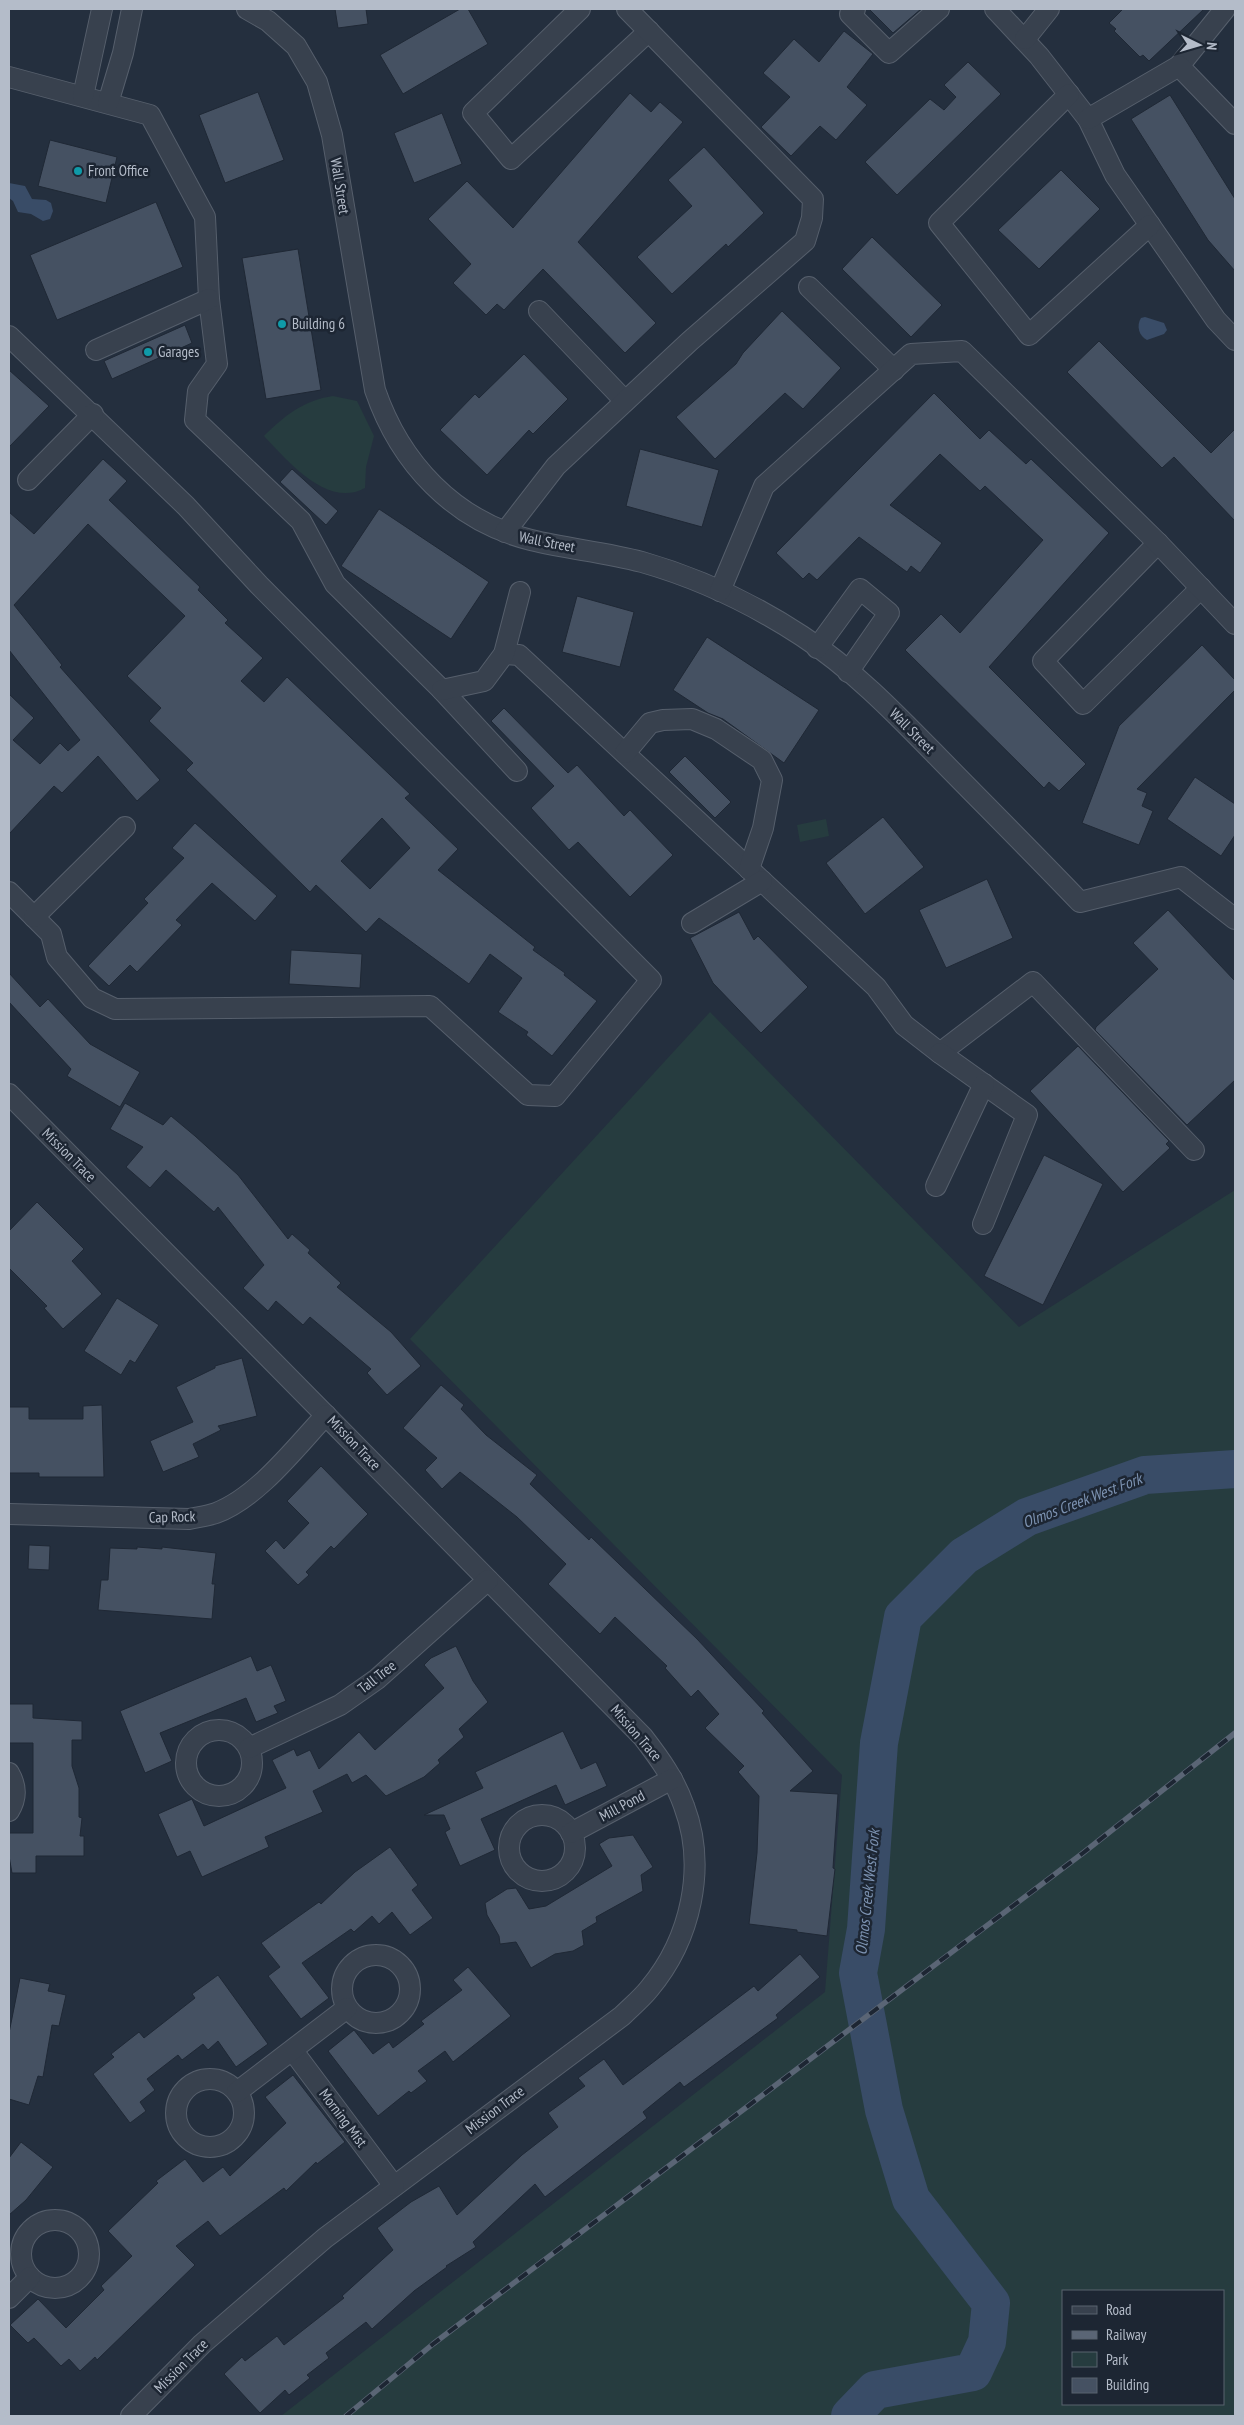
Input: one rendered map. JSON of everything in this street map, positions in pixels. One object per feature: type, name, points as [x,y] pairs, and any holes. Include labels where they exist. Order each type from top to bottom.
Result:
[{"type":"street","points":[[83,96],[102,9]]},
{"type":"street","points":[[108,103],[123,53],[132,9]]},
{"type":"street","name":"Wall Street","points":[[247,9],[268,21],[296,46],[317,82],[332,135],[369,368],[375,390],[389,425],[404,452],[433,487],[469,515],[505,532],[532,541],[584,549],[642,562],[698,581],[761,611],[803,637],[876,694],[1080,902],[1181,877],[1235,919]]},
{"type":"street","points":[[580,9],[473,113],[511,159],[649,31]]},
{"type":"street","points":[[505,532],[556,466],[690,341],[805,241],[812,218],[813,199],[627,9]]},
{"type":"street","points":[[855,9],[850,14],[889,53],[938,9]]},
{"type":"street","points":[[995,9],[1025,39],[1088,119],[1115,175],[1216,320],[1235,340]]},
{"type":"street","points":[[1025,39],[1049,9]]},
{"type":"street","points":[[1088,119],[1179,66],[1225,9]]},
{"type":"street","points":[[1179,66],[1235,124]]},
{"type":"street","points":[[9,78],[150,115],[205,217],[209,299],[217,364],[198,391],[195,420],[301,520],[336,584],[442,690],[517,771]]},
{"type":"street","points":[[1069,94],[939,223],[1029,335],[1150,225]]},
{"type":"street","points":[[809,287],[894,370]]},
{"type":"street","points":[[96,350],[209,299]]},
{"type":"street","points":[[539,311],[625,401]]},
{"type":"street","points":[[9,336],[93,414],[186,506],[259,585],[651,980],[555,1096],[528,1095],[430,1006],[115,1009],[92,998],[57,957],[51,934],[9,892]]},
{"type":"street","points":[[720,591],[764,486],[911,354],[962,350],[1158,543],[1235,624]]},
{"type":"street","points":[[28,480],[93,414]]},
{"type":"street","points":[[1158,543],[1043,662],[1083,704],[1201,588]]},
{"type":"street","points":[[817,648],[860,589],[889,614],[848,672]]},
{"type":"street","points":[[442,690],[484,681],[504,654],[520,592]]},
{"type":"street","points":[[504,654],[520,655],[876,987],[904,1025],[1027,1115],[983,1224]]},
{"type":"street","points":[[625,753],[650,723],[663,720],[692,719],[716,728],[762,760],[772,780],[756,875],[692,923]]},
{"type":"street","points":[[34,917],[125,827]]},
{"type":"street","points":[[940,1053],[1033,982],[1194,1150]]},
{"type":"street","points":[[936,1186],[984,1084]]},
{"type":"street","name":"Mission Trace","points":[[9,1094],[643,1737],[672,1779],[684,1806],[693,1838],[694,1879],[692,1898],[681,1937],[672,1956],[654,1982],[622,2016],[324,2238],[210,2337],[131,2416]]},
{"type":"street","name":"Cap Rock","points":[[9,1514],[189,1519],[216,1513],[240,1500],[265,1480],[326,1415]]},
{"type":"street","name":"Tall Tree","points":[[249,1748],[340,1705],[377,1679],[488,1580]]},
{"type":"street","points":[[9,1773],[15,1791],[14,1800],[9,1811]]},
{"type":"street","name":"Mill Pond","points":[[571,1833],[672,1779]]},
{"type":"street","points":[[237,2092],[347,2008]]},
{"type":"street","name":"Morning Mist","points":[[293,2051],[394,2186]]},
{"type":"street","points":[[9,2298],[30,2277]]},
{"type":"green space","points":[[333,396],[357,401],[374,436],[366,467],[365,488],[351,493],[336,492],[322,487],[309,479],[296,469],[264,436],[295,410],[313,401]]},
{"type":"green space","points":[[826,819],[829,836],[800,842],[797,825]]},
{"type":"green space","points":[[710,1012],[1019,1327],[1235,1190],[1235,2416],[281,2416],[825,1992],[842,1775],[410,1339]]},
{"type":"water","points":[[9,183],[25,186],[32,199],[46,200],[51,203],[53,211],[50,219],[43,221],[31,214],[18,212],[13,201],[9,198]]},
{"type":"water","points":[[1145,317],[1164,323],[1167,330],[1164,334],[1147,340],[1140,333],[1139,327],[1139,321]]},
{"type":"building","points":[[335,9],[366,9],[368,24],[338,28]]},
{"type":"building","points":[[460,9],[468,9],[488,44],[403,94],[380,55]]},
{"type":"building","points":[[869,9],[921,9],[893,33]]},
{"type":"building","points":[[1123,9],[1204,9],[1149,61],[1143,55],[1140,57],[1114,31],[1116,29],[1109,23]]},
{"type":"building","points":[[844,31],[873,54],[847,87],[867,105],[836,140],[820,126],[791,156],[761,127],[790,97],[763,73],[794,39],[819,62]]},
{"type":"building","points":[[968,62],[1001,94],[897,195],[865,162],[930,99],[944,110],[956,97],[944,85]]},
{"type":"building","points":[[258,92],[284,160],[225,183],[199,115]]},
{"type":"building","points":[[630,93],[651,112],[660,102],[683,122],[578,242],[656,323],[625,353],[543,269],[504,310],[497,304],[486,315],[453,283],[471,264],[428,219],[467,181],[513,228]]},
{"type":"building","points":[[1170,95],[1235,199],[1235,271],[1208,240],[1131,119]]},
{"type":"building","points":[[442,113],[462,164],[414,183],[394,133]]},
{"type":"building","name":"Front Office","points":[[50,140],[117,157],[106,203],[38,186]]},
{"type":"building","points":[[704,147],[764,213],[728,247],[726,244],[672,294],[637,257],[692,206],[668,180]]},
{"type":"building","points":[[1061,170],[1100,209],[1039,269],[998,230]]},
{"type":"building","points":[[156,202],[183,267],[57,320],[30,255]]},
{"type":"building","points":[[872,237],[942,305],[911,337],[842,269]]},
{"type":"building","name":"Building 6","points":[[298,249],[321,390],[266,399],[242,258]]},
{"type":"building","points":[[782,311],[841,368],[803,409],[785,393],[715,459],[676,417],[736,364],[743,353]]},
{"type":"building","name":"Garages","points":[[185,325],[192,343],[112,379],[104,361]]},
{"type":"building","points":[[1099,341],[1211,453],[1235,429],[1235,521],[1174,457],[1162,468],[1067,372]]},
{"type":"building","points":[[524,354],[568,399],[533,434],[529,430],[487,475],[440,430],[475,394],[479,398]]},
{"type":"building","points":[[9,370],[49,406],[9,447]]},
{"type":"building","points":[[934,393],[980,439],[989,430],[1026,464],[1031,459],[1109,533],[989,667],[1086,764],[1059,791],[1049,782],[1044,788],[905,650],[941,614],[960,633],[1043,540],[985,486],[980,491],[940,454],[890,505],[942,543],[920,573],[911,566],[907,572],[859,537],[817,580],[809,573],[803,579],[776,553]]},
{"type":"building","points":[[640,449],[719,470],[702,527],[626,506]]},
{"type":"building","points":[[103,459],[127,481],[109,500],[200,587],[198,590],[228,620],[225,623],[263,658],[241,681],[264,702],[287,677],[410,794],[405,798],[458,849],[438,870],[535,947],[533,950],[565,973],[564,975],[597,1001],[552,1056],[526,1035],[528,1032],[498,1012],[522,978],[490,954],[469,984],[379,918],[366,932],[316,885],[310,892],[186,770],[193,763],[149,721],[161,708],[127,676],[185,616],[88,524],[14,605],[62,665],[60,667],[160,780],[137,801],[98,756],[62,793],[54,786],[9,834],[9,694],[34,718],[13,740],[40,764],[60,743],[68,751],[80,740],[9,650],[9,512],[34,534]],"holes":[[[382,818],[410,848],[370,889],[341,861]]]},
{"type":"building","points":[[292,469],[338,511],[326,525],[280,482]]},
{"type":"building","points":[[379,509],[489,582],[451,639],[341,566]]},
{"type":"building","points":[[577,596],[634,612],[620,667],[562,652]]},
{"type":"building","points":[[707,637],[819,710],[784,763],[723,719],[708,713],[673,690]]},
{"type":"building","points":[[1202,645],[1235,680],[1235,690],[1137,789],[1147,793],[1142,806],[1153,811],[1139,845],[1082,823],[1119,726]]},
{"type":"building","points":[[504,708],[568,773],[577,765],[624,816],[630,810],[673,855],[630,897],[578,842],[569,850],[531,808],[554,786],[491,721]]},
{"type":"building","points":[[685,756],[731,802],[715,818],[669,772]]},
{"type":"building","points":[[1195,777],[1235,804],[1235,835],[1221,856],[1167,819]]},
{"type":"building","points":[[883,817],[924,867],[865,914],[826,863]]},
{"type":"building","points":[[195,823],[277,896],[255,921],[212,883],[176,920],[182,925],[137,972],[130,965],[109,986],[88,966],[148,903],[144,899],[184,858],[172,848]]},
{"type":"building","points":[[987,879],[1013,938],[946,968],[919,910]]},
{"type":"building","points":[[1168,910],[1235,981],[1235,1080],[1187,1125],[1095,1030],[1158,969],[1133,943]]},
{"type":"building","points":[[739,912],[754,940],[758,936],[808,987],[761,1033],[713,983],[690,938]]},
{"type":"building","points":[[291,950],[362,954],[360,988],[289,984]]},
{"type":"building","points":[[9,973],[40,1007],[48,999],[90,1044],[140,1072],[120,1107],[67,1076],[71,1069],[9,1002]]},
{"type":"building","points":[[1078,1046],[1169,1141],[1166,1144],[1170,1148],[1123,1192],[1030,1091]]},
{"type":"building","points":[[125,1103],[163,1125],[171,1116],[195,1136],[238,1175],[288,1239],[292,1234],[310,1250],[308,1253],[341,1283],[337,1287],[391,1332],[421,1366],[387,1395],[367,1373],[371,1369],[310,1317],[303,1325],[276,1301],[268,1311],[243,1288],[264,1265],[218,1207],[214,1212],[166,1170],[150,1188],[126,1167],[143,1147],[110,1129]]},
{"type":"building","points":[[1044,1155],[1103,1184],[1043,1305],[984,1276]]},
{"type":"building","points":[[37,1202],[84,1249],[72,1261],[102,1294],[63,1329],[44,1308],[47,1306],[9,1268],[9,1231]]},
{"type":"building","points":[[117,1298],[159,1325],[135,1363],[130,1360],[121,1375],[84,1351]]},
{"type":"building","points":[[242,1358],[257,1416],[218,1426],[221,1430],[193,1444],[199,1457],[163,1472],[150,1441],[193,1422],[176,1387],[215,1368],[215,1366]]},
{"type":"building","points":[[441,1385],[464,1405],[461,1409],[486,1435],[537,1475],[530,1484],[589,1540],[591,1537],[697,1639],[764,1711],[762,1713],[813,1771],[790,1791],[838,1794],[833,1868],[835,1869],[827,1936],[749,1924],[757,1853],[759,1796],[738,1772],[744,1766],[705,1728],[719,1714],[698,1690],[691,1697],[665,1668],[667,1666],[615,1617],[600,1634],[548,1584],[566,1564],[517,1517],[460,1472],[442,1489],[425,1470],[437,1458],[403,1428]]},
{"type":"building","points":[[102,1405],[104,1477],[39,1477],[39,1473],[9,1473],[9,1407],[29,1407],[29,1419],[83,1419],[83,1406]]},
{"type":"building","points":[[321,1466],[368,1514],[334,1549],[331,1546],[306,1572],[309,1575],[298,1585],[265,1551],[276,1540],[284,1549],[309,1523],[287,1501]]},
{"type":"building","points":[[29,1545],[50,1546],[49,1570],[28,1569]]},
{"type":"building","points":[[137,1547],[162,1549],[162,1547],[216,1553],[212,1584],[215,1584],[212,1619],[98,1610],[101,1580],[108,1580],[110,1548],[137,1549]]},
{"type":"building","points":[[456,1646],[473,1681],[488,1702],[459,1729],[464,1737],[438,1760],[440,1763],[424,1777],[386,1796],[366,1775],[352,1783],[347,1774],[313,1791],[323,1812],[265,1837],[269,1847],[202,1877],[190,1851],[177,1857],[158,1814],[192,1799],[204,1826],[286,1788],[272,1760],[294,1749],[297,1756],[310,1750],[319,1769],[359,1732],[375,1750],[444,1688],[424,1665],[431,1658]]},
{"type":"building","points":[[251,1656],[257,1671],[271,1665],[286,1701],[274,1706],[278,1713],[256,1722],[246,1698],[160,1733],[172,1761],[145,1773],[120,1711]]},
{"type":"building","points":[[9,1704],[33,1704],[33,1718],[82,1721],[82,1740],[72,1740],[72,1766],[79,1788],[79,1817],[82,1818],[80,1836],[84,1836],[84,1856],[36,1856],[36,1873],[12,1873],[9,1856],[9,1833],[33,1833],[33,1743],[9,1743]]},
{"type":"building","points":[[563,1731],[581,1769],[596,1762],[607,1786],[565,1805],[556,1785],[481,1819],[495,1850],[460,1866],[445,1832],[450,1829],[444,1815],[424,1815],[483,1788],[475,1772]]},
{"type":"building","points":[[633,1835],[653,1867],[641,1875],[643,1891],[596,1917],[597,1922],[582,1931],[584,1945],[573,1951],[555,1954],[531,1968],[516,1942],[500,1944],[499,1936],[487,1915],[485,1903],[507,1889],[516,1888],[529,1909],[546,1906],[612,1866],[599,1844],[609,1838]]},
{"type":"building","points":[[390,1847],[418,1885],[412,1890],[433,1918],[410,1935],[392,1912],[379,1924],[372,1916],[354,1932],[351,1929],[302,1963],[329,1998],[301,2019],[268,1976],[280,1967],[261,1943],[319,1902],[321,1904],[355,1872]]},
{"type":"building","points":[[800,1954],[820,1977],[776,2015],[778,2018],[684,2087],[680,2082],[643,2112],[647,2118],[545,2197],[535,2184],[473,2242],[476,2247],[446,2266],[414,2291],[372,2329],[366,2322],[326,2353],[329,2358],[307,2375],[310,2378],[289,2395],[285,2390],[260,2413],[224,2374],[242,2357],[245,2361],[277,2336],[284,2345],[344,2298],[342,2296],[393,2250],[377,2228],[411,2202],[439,2186],[457,2215],[522,2155],[558,2127],[548,2113],[585,2086],[578,2078],[604,2059],[623,2085],[754,1986],[758,1991]]},
{"type":"building","points":[[468,1967],[511,2016],[453,2062],[445,2051],[418,2071],[427,2081],[411,2093],[409,2091],[378,2116],[328,2051],[354,2030],[373,2054],[389,2042],[393,2048],[424,2024],[421,2021],[462,1990],[453,1980]]},
{"type":"building","points":[[218,1975],[268,2044],[236,2067],[218,2041],[208,2050],[203,2044],[182,2060],[178,2055],[147,2079],[155,2090],[140,2102],[146,2111],[130,2123],[93,2074],[114,2057],[111,2054],[139,2032],[144,2038],[195,1998],[192,1994]]},
{"type":"building","points":[[20,1978],[50,1984],[48,1991],[66,1995],[59,2026],[52,2025],[43,2077],[38,2076],[29,2105],[9,2099],[9,2033]]},
{"type":"building","points":[[293,2075],[345,2142],[317,2164],[316,2162],[286,2191],[284,2188],[220,2236],[208,2221],[176,2246],[195,2265],[97,2360],[95,2357],[80,2371],[69,2359],[61,2366],[34,2338],[28,2343],[10,2325],[38,2299],[66,2328],[104,2290],[101,2286],[132,2256],[108,2231],[158,2183],[156,2181],[185,2159],[203,2182],[223,2167],[230,2176],[286,2123],[265,2097]]},
{"type":"building","points":[[21,2142],[53,2167],[26,2200],[9,2215],[9,2158]]},
{"type":"waterway","name":"Olmos Creek West Fork","points":[[850,2416],[875,2390],[973,2372],[987,2342],[991,2303],[911,2199],[884,2110],[858,1973],[866,1929],[879,1743],[903,1617],[964,1556],[1027,1517],[1145,1475],[1235,1469]]},
{"type":"railway","points":[[346,2416],[433,2344],[1083,1853],[1235,1733]]},
{"type":"place","name":"Front Office","points":[[78,171]]},
{"type":"place","name":"Building 6","points":[[282,324]]},
{"type":"place","name":"Garages","points":[[148,352]]}]
